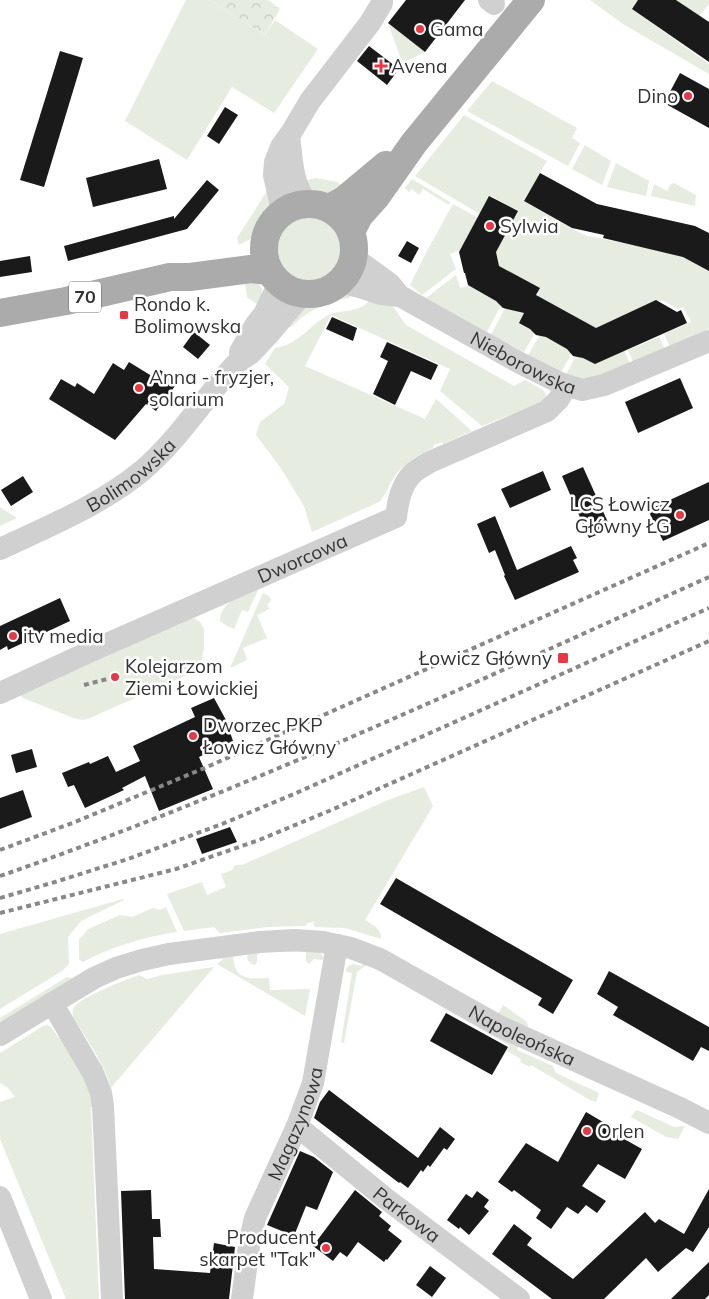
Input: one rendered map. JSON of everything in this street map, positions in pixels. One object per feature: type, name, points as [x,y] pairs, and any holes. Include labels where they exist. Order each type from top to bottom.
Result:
[{"type":"main road","points":[[304,294],[317,294],[329,290],[348,271],[359,216],[376,197],[414,143],[531,0]]},
{"type":"main road","points":[[319,206],[344,200],[414,143]]},
{"type":"main road","points":[[274,277],[265,261],[264,239],[270,225],[280,213],[288,208],[298,204],[319,206],[339,214],[346,222],[352,245]]},
{"type":"main road","name":"70","points":[[0,313],[66,301],[170,277],[189,268],[248,249],[264,239]]},
{"type":"main road","name":"70","points":[[170,277],[190,277],[251,270],[274,277],[286,288],[304,294]]},
{"type":"street","points":[[280,213],[280,202],[274,175],[275,162],[281,147],[310,101],[370,23],[382,0]]},
{"type":"street","points":[[289,137],[294,174],[302,195],[319,206]]},
{"type":"street","name":"Nieborowska","points":[[352,245],[400,296],[520,363],[566,386],[582,390],[604,385],[709,341]]},
{"type":"street","name":"Bolimowska","points":[[0,549],[48,527],[105,496],[126,484],[144,469],[176,436],[234,365],[243,346],[264,314],[274,277]]},
{"type":"street","name":"Nieborowska","points":[[339,282],[381,294],[400,296]]},
{"type":"street","name":"Bolimowska","points":[[234,365],[252,352],[293,304],[304,294]]},
{"type":"street","name":"Dworcowa","points":[[0,693],[91,650],[396,517],[399,497],[404,485],[413,473],[430,462],[547,411],[560,399],[566,386]]},
{"type":"street","name":"Napoleońska","points":[[0,1035],[84,984],[129,963],[156,956],[239,944],[278,940],[309,940],[362,952],[389,964],[501,1027],[709,1123]]},
{"type":"street","name":"Magazynowa","points":[[242,1299],[250,1239],[255,1218],[297,1126],[314,1076],[337,945]]},
{"type":"street","points":[[52,1003],[93,1073],[101,1093],[112,1299]]},
{"type":"street","name":"Parkowa","points":[[297,1126],[385,1198],[519,1299]]},
{"type":"street","points":[[0,1197],[41,1299]]},
{"type":"green space","points":[[186,0],[209,0],[265,35],[275,20],[318,49],[274,113],[232,87],[187,160],[125,121]]},
{"type":"green space","points":[[209,0],[268,0],[280,9],[265,35]]},
{"type":"green space","points":[[590,0],[639,0],[633,10],[709,64],[709,74],[623,24]]},
{"type":"green space","points":[[676,0],[709,0],[709,4],[699,16]]},
{"type":"green space","points":[[388,23],[425,52],[405,62],[401,59]]},
{"type":"green space","points":[[492,81],[577,128],[572,138],[580,143],[568,166],[467,111]]},
{"type":"green space","points":[[464,115],[547,161],[523,201],[584,235],[681,255],[709,271],[709,329],[670,347],[664,334],[691,322],[683,307],[678,309],[662,300],[594,330],[537,297],[539,292],[492,266],[491,254],[517,210],[491,196],[480,214],[415,176]]},
{"type":"green space","points":[[585,145],[611,161],[602,185],[572,169]]},
{"type":"green space","points":[[616,163],[649,181],[646,196],[607,187]]},
{"type":"green space","points":[[316,178],[338,182],[346,191],[333,194],[318,193],[303,181]]},
{"type":"green space","points":[[412,179],[450,202],[449,205],[423,189],[419,195],[412,189],[409,192],[405,188]]},
{"type":"green space","points":[[674,183],[696,195],[695,206],[651,196],[654,184],[667,191],[671,184]]},
{"type":"green space","points":[[267,191],[272,210],[269,217],[256,236],[239,245],[237,238]]},
{"type":"green space","points":[[453,204],[478,218],[460,250],[450,254],[456,269],[422,295],[410,285]]},
{"type":"green space","points":[[304,217],[316,217],[333,226],[340,237],[342,249],[340,261],[333,272],[316,281],[304,281],[292,276],[283,267],[278,255],[278,243],[283,231],[292,222]]},
{"type":"green space","points":[[456,275],[460,288],[469,285],[502,303],[487,332],[426,298]]},
{"type":"green space","points":[[244,276],[261,287],[261,307],[247,297]]},
{"type":"green space","points":[[340,292],[354,292],[349,298],[317,308],[287,328],[306,303]]},
{"type":"green space","points":[[371,298],[392,305],[406,325],[514,386],[525,380],[543,390],[546,394],[544,401],[482,426],[440,391],[450,369],[331,315],[305,366],[425,419],[436,399],[472,431],[443,444],[442,442],[434,445],[433,448],[409,462],[395,476],[379,502],[312,532],[304,506],[280,467],[256,435],[260,422],[284,404],[289,387],[265,364],[275,348],[297,339],[328,315],[357,309],[362,307]]},
{"type":"green space","points":[[506,306],[525,315],[536,331],[524,352],[491,335]]},
{"type":"green space","points":[[541,333],[573,351],[560,374],[528,355]]},
{"type":"green space","points":[[659,337],[665,349],[633,362],[628,350]]},
{"type":"green space","points":[[624,350],[630,364],[603,376],[581,379],[565,376],[577,354]]},
{"type":"green space","points":[[0,507],[17,518],[0,526]]},
{"type":"green space","points":[[259,588],[248,612],[242,610],[234,629],[220,621],[224,608],[229,603]]},
{"type":"green space","points":[[263,593],[269,596],[271,600],[267,604],[269,609],[257,615],[267,638],[243,648],[247,660],[230,668]]},
{"type":"green space","points":[[194,618],[200,622],[204,629],[204,648],[198,667],[187,675],[83,720],[76,719],[21,696],[21,690]]},
{"type":"green space","points":[[424,787],[433,806],[365,920],[378,929],[381,939],[345,928],[314,927],[314,922],[307,923],[306,926],[267,927],[220,933],[214,927],[184,931],[167,894],[202,882],[207,895],[226,887],[221,874],[232,870],[235,865],[242,865],[388,800]]},
{"type":"green space","points":[[123,899],[81,921],[68,937],[69,964],[62,971],[0,1009],[0,934]]},
{"type":"green space","points":[[166,907],[177,932],[129,943],[83,962],[79,959],[79,940],[88,929],[120,915],[132,917],[153,908],[159,910]]},
{"type":"green space","points":[[316,950],[324,958],[322,960],[314,959],[309,964],[306,961],[306,952],[257,952],[257,962],[255,965],[251,964],[247,959],[250,952]]},
{"type":"green space","points":[[226,954],[233,957],[238,973],[250,978],[269,978],[270,990],[310,989],[305,1016],[217,964]]},
{"type":"green space","points":[[364,961],[384,973],[366,965],[357,972],[344,1043],[341,1042],[352,973],[346,972],[346,970],[348,966],[353,964],[362,966]]},
{"type":"green space","points":[[214,967],[111,1088],[100,1061],[73,1017],[73,1009],[103,989],[139,975],[147,979]]},
{"type":"green space","points":[[67,977],[75,979],[0,1022],[0,1018]]},
{"type":"green space","points":[[402,984],[519,1045],[517,1050],[553,1066],[556,1073],[599,1093],[596,1102],[531,1065],[530,1067],[520,1062],[521,1059],[507,1051],[510,1046]]},
{"type":"green space","points":[[503,1005],[527,1022],[526,1030],[498,1014]]},
{"type":"green space","points":[[47,1025],[51,1027],[58,1037],[64,1034],[96,1102],[91,1108],[99,1299],[66,1299],[0,1139],[0,1102],[15,1097],[8,1088],[0,1083],[0,1053]]},
{"type":"green space","points":[[637,1110],[674,1127],[685,1126],[678,1139],[666,1137],[631,1117]]},
{"type":"building","points":[[406,0],[465,0],[425,52],[388,23]]},
{"type":"building","points":[[638,0],[676,0],[709,22],[709,62],[632,9]]},
{"type":"building","points":[[369,46],[395,66],[396,73],[387,85],[357,61]]},
{"type":"building","points":[[60,51],[83,58],[44,187],[20,180]]},
{"type":"building","name":"Dino","points":[[680,73],[709,89],[709,128],[664,103]]},
{"type":"building","points":[[225,107],[238,115],[219,144],[207,136]]},
{"type":"building","points":[[159,159],[167,189],[93,207],[86,178]]},
{"type":"building","points":[[540,173],[597,204],[695,226],[709,233],[709,271],[683,257],[603,238],[604,235],[572,228],[524,201]]},
{"type":"building","points":[[207,180],[219,190],[187,229],[68,261],[64,246],[174,216],[174,219]]},
{"type":"building","points":[[489,196],[518,211],[496,252],[499,266],[540,288],[536,295],[596,328],[656,300],[677,312],[681,310],[687,323],[595,364],[583,358],[573,356],[567,349],[546,337],[536,335],[519,323],[524,313],[503,308],[496,301],[468,285],[459,252]]},
{"type":"building","points":[[407,241],[419,248],[411,263],[398,256]]},
{"type":"building","points":[[30,256],[32,272],[0,277],[0,261]]},
{"type":"building","points":[[332,317],[357,328],[353,341],[326,329]]},
{"type":"building","points":[[194,332],[210,345],[198,359],[183,347]]},
{"type":"building","points":[[387,342],[438,365],[431,380],[411,371],[395,405],[373,394],[388,361],[380,357]]},
{"type":"building","points":[[129,362],[155,378],[160,370],[178,381],[156,411],[146,404],[115,440],[49,399],[61,379],[75,387],[77,383],[94,394],[113,363],[124,370]]},
{"type":"building","points":[[680,378],[693,408],[638,433],[625,402]]},
{"type":"building","points":[[583,467],[611,529],[589,538],[562,476]]},
{"type":"building","points":[[543,471],[551,490],[510,508],[501,489]]},
{"type":"building","points":[[23,476],[33,492],[11,506],[1,490]]},
{"type":"building","name":"LCS Łowicz Główny ŁG","points":[[709,482],[709,520],[663,541],[648,510]]},
{"type":"building","points":[[495,516],[517,570],[571,546],[577,558],[573,560],[579,572],[515,600],[495,550],[489,553],[477,524]]},
{"type":"building","points":[[60,598],[70,621],[8,650],[7,646],[0,650],[0,626]]},
{"type":"building","points":[[214,698],[226,720],[233,741],[199,757],[213,789],[159,811],[145,776],[122,788],[124,790],[85,808],[74,785],[68,787],[62,773],[89,762],[90,764],[108,756],[116,772],[140,761],[133,746],[195,717],[191,708]]},
{"type":"building","points":[[32,749],[37,767],[16,773],[11,755]]},
{"type":"building","points":[[23,790],[32,817],[0,829],[0,798]]},
{"type":"building","points":[[230,827],[237,842],[202,854],[196,839]]},
{"type":"building","points":[[396,878],[573,980],[553,1014],[538,1005],[542,998],[380,904]]},
{"type":"building","points":[[609,971],[709,1027],[709,1051],[701,1047],[693,1061],[613,1015],[618,1007],[597,994]]},
{"type":"building","points":[[446,1013],[508,1047],[492,1075],[430,1041]]},
{"type":"building","points":[[329,1090],[418,1158],[440,1127],[455,1139],[447,1150],[444,1148],[430,1167],[428,1165],[423,1172],[421,1170],[408,1188],[314,1118],[320,1102]]},
{"type":"building","points":[[586,1112],[603,1122],[601,1126],[642,1149],[625,1179],[598,1164],[582,1186],[606,1201],[597,1213],[586,1205],[578,1214],[567,1207],[551,1229],[536,1218],[541,1210],[514,1190],[512,1192],[498,1182],[526,1143],[558,1162]]},
{"type":"building","points":[[300,1151],[314,1157],[333,1172],[317,1210],[306,1206],[294,1236],[267,1225]]},
{"type":"building","points":[[709,1189],[709,1227],[693,1252],[686,1248],[658,1272],[646,1258],[604,1299],[552,1299],[492,1254],[514,1224],[532,1238],[527,1245],[573,1279],[645,1212],[655,1223],[659,1219],[684,1234]]},
{"type":"building","points":[[151,1190],[152,1219],[160,1219],[161,1237],[153,1237],[154,1269],[210,1273],[214,1243],[235,1247],[229,1299],[125,1299],[121,1191]]},
{"type":"building","points":[[355,1190],[382,1212],[379,1216],[391,1226],[388,1230],[402,1241],[384,1262],[358,1242],[347,1257],[340,1252],[333,1261],[313,1246]]},
{"type":"building","points":[[477,1191],[489,1200],[484,1207],[489,1211],[469,1235],[460,1227],[459,1229],[447,1220],[466,1194],[472,1198]]},
{"type":"building","points":[[709,1262],[709,1295],[705,1299],[671,1299]]},
{"type":"building","points":[[430,1266],[446,1278],[432,1297],[416,1285]]},
{"type":"railway","points":[[0,850],[75,822],[207,767],[709,543]]},
{"type":"railway","points":[[0,876],[180,809],[269,772],[446,696],[709,577]]},
{"type":"railway","points":[[0,898],[128,859],[222,824],[294,794],[709,608]]},
{"type":"railway","points":[[0,913],[176,869],[259,840],[329,811],[709,641]]},
{"type":"railway","points":[[84,685],[115,677]]},
{"type":"place","name":"Gama","points":[[420,29]]},
{"type":"place","name":"Avena","points":[[381,66]]},
{"type":"place","name":"Dino","points":[[688,96]]},
{"type":"place","name":"Sylwia","points":[[490,226]]},
{"type":"place","name":"Rondo k. Bolimowska","points":[[124,315]]},
{"type":"place","name":"Anna - fryzjer, solarium","points":[[139,388]]},
{"type":"place","name":"LCS Łowicz Główny ŁG","points":[[680,515]]},
{"type":"place","name":"itv media","points":[[13,636]]},
{"type":"place","name":"Łowicz Główny","points":[[563,658]]},
{"type":"place","name":"Kolejarzom Ziemi Łowickiej","points":[[115,677]]},
{"type":"place","name":"Dworzec PKP Łowicz Główny","points":[[193,736]]},
{"type":"place","name":"Orlen","points":[[587,1131]]},
{"type":"place","name":"Producent skarpet \"Tak\"","points":[[326,1248]]}]
